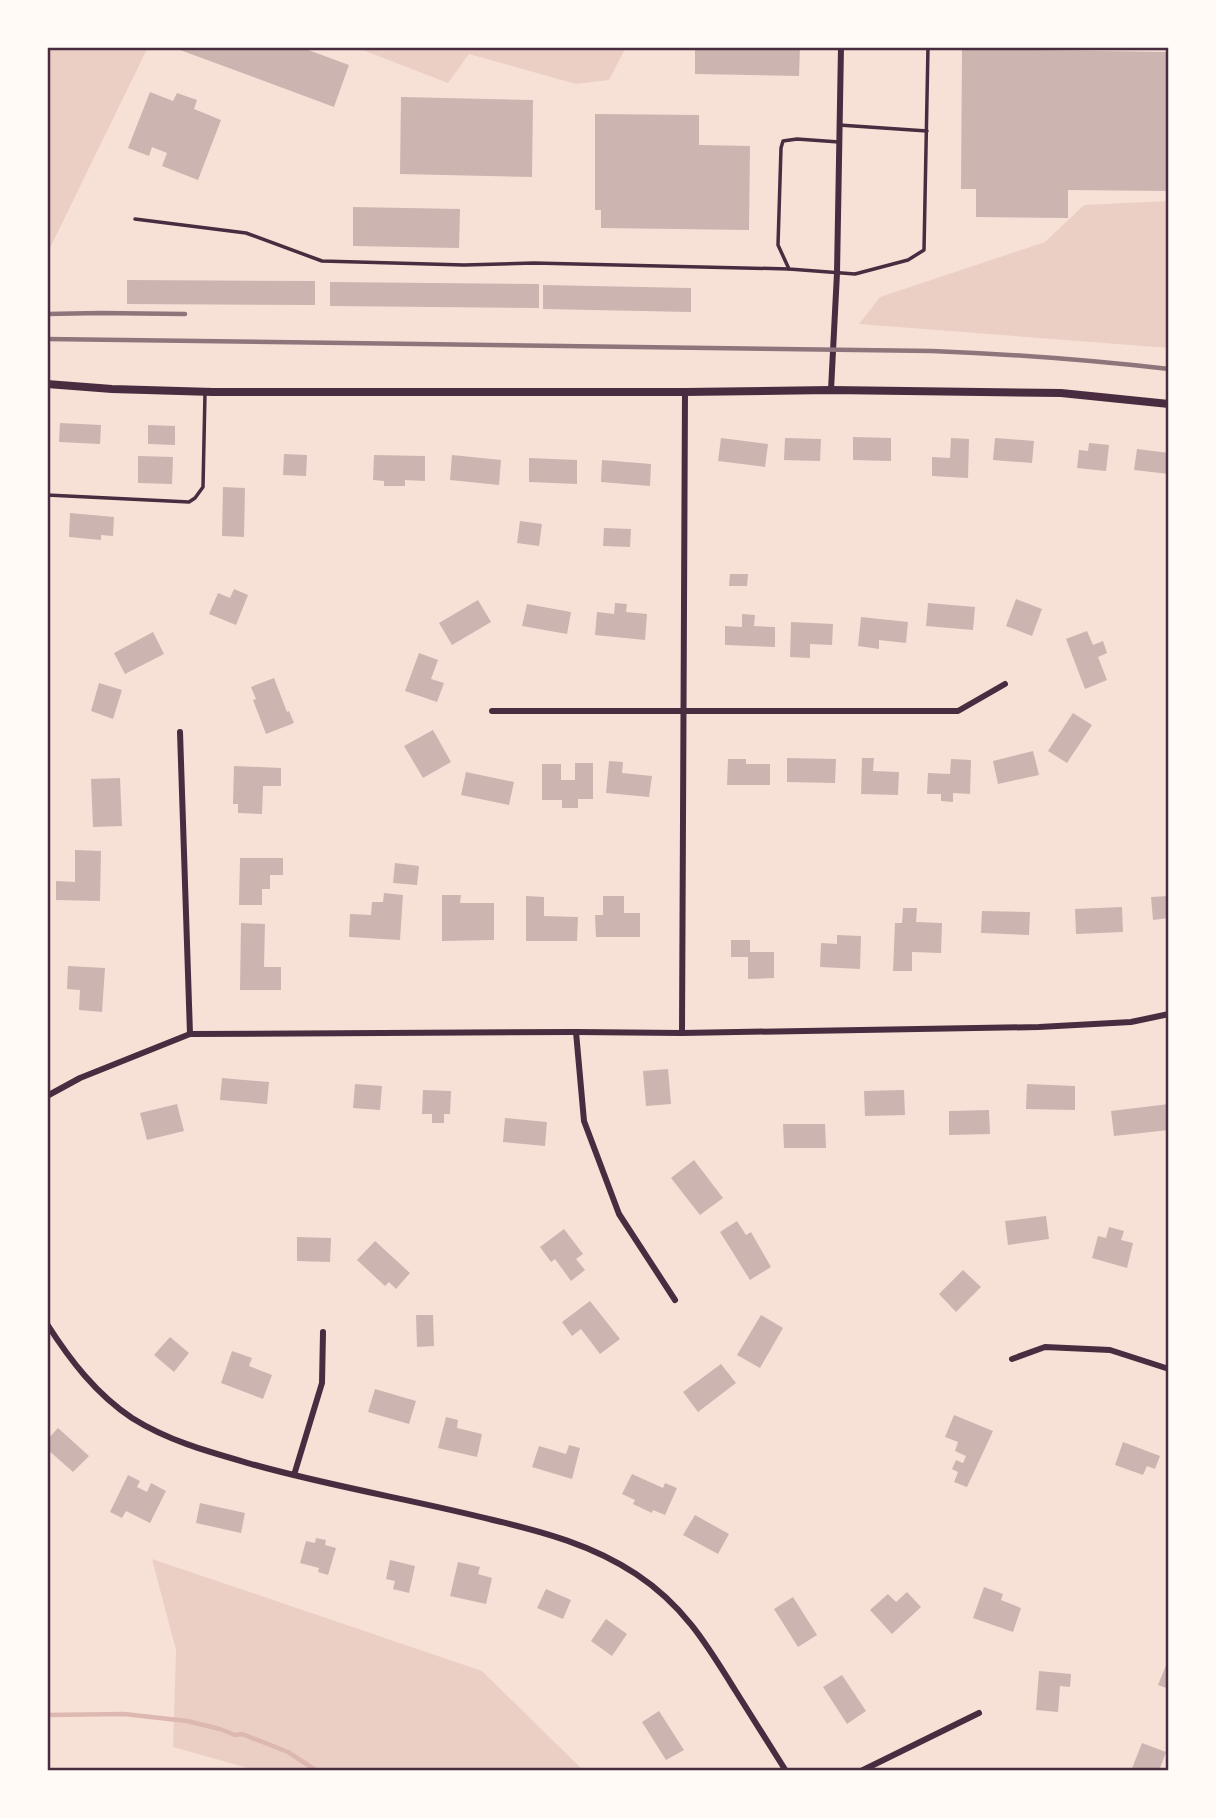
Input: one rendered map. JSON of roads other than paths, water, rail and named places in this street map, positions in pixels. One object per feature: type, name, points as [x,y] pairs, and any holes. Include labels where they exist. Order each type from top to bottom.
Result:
[{"type":"street","points":[[831,390],[837,273],[841,47]]},
{"type":"street","points":[[47,384],[112,389],[205,391],[831,390],[1061,393],[1169,404]]},
{"type":"street","points":[[682,1033],[685,392]]},
{"type":"street","points":[[492,711],[958,711],[1005,684]]},
{"type":"street","points":[[180,732],[190,1034]]},
{"type":"street","points":[[47,1096],[80,1078],[190,1034],[682,1033],[1039,1027],[1131,1022],[1169,1014]]},
{"type":"street","points":[[576,1032],[584,1121],[620,1214],[675,1300]]},
{"type":"street","points":[[47,1324],[78,1369],[102,1394],[141,1423],[178,1442],[294,1475],[544,1532],[609,1557],[638,1575],[686,1616],[703,1637],[786,1771]]},
{"type":"street","points":[[294,1475],[322,1383],[323,1332]]},
{"type":"street","points":[[1012,1359],[1045,1348],[1110,1350],[1169,1369]]},
{"type":"street","points":[[861,1771],[979,1713]]},
{"type":"lane","points":[[135,219],[246,233],[321,261],[789,269],[855,274],[908,260],[924,250],[928,47]]},
{"type":"lane","points":[[839,125],[927,131]]},
{"type":"lane","points":[[789,269],[778,245],[783,141],[797,139],[839,142]]},
{"type":"lane","points":[[47,495],[189,502],[203,487],[205,391]]},
{"type":"waterway","points":[[47,1715],[124,1714],[187,1721],[235,1735],[242,1734],[288,1752],[317,1771]]},
{"type":"railway","points":[[47,314],[185,314]]},
{"type":"railway","points":[[47,339],[932,351],[1169,369]]}]
